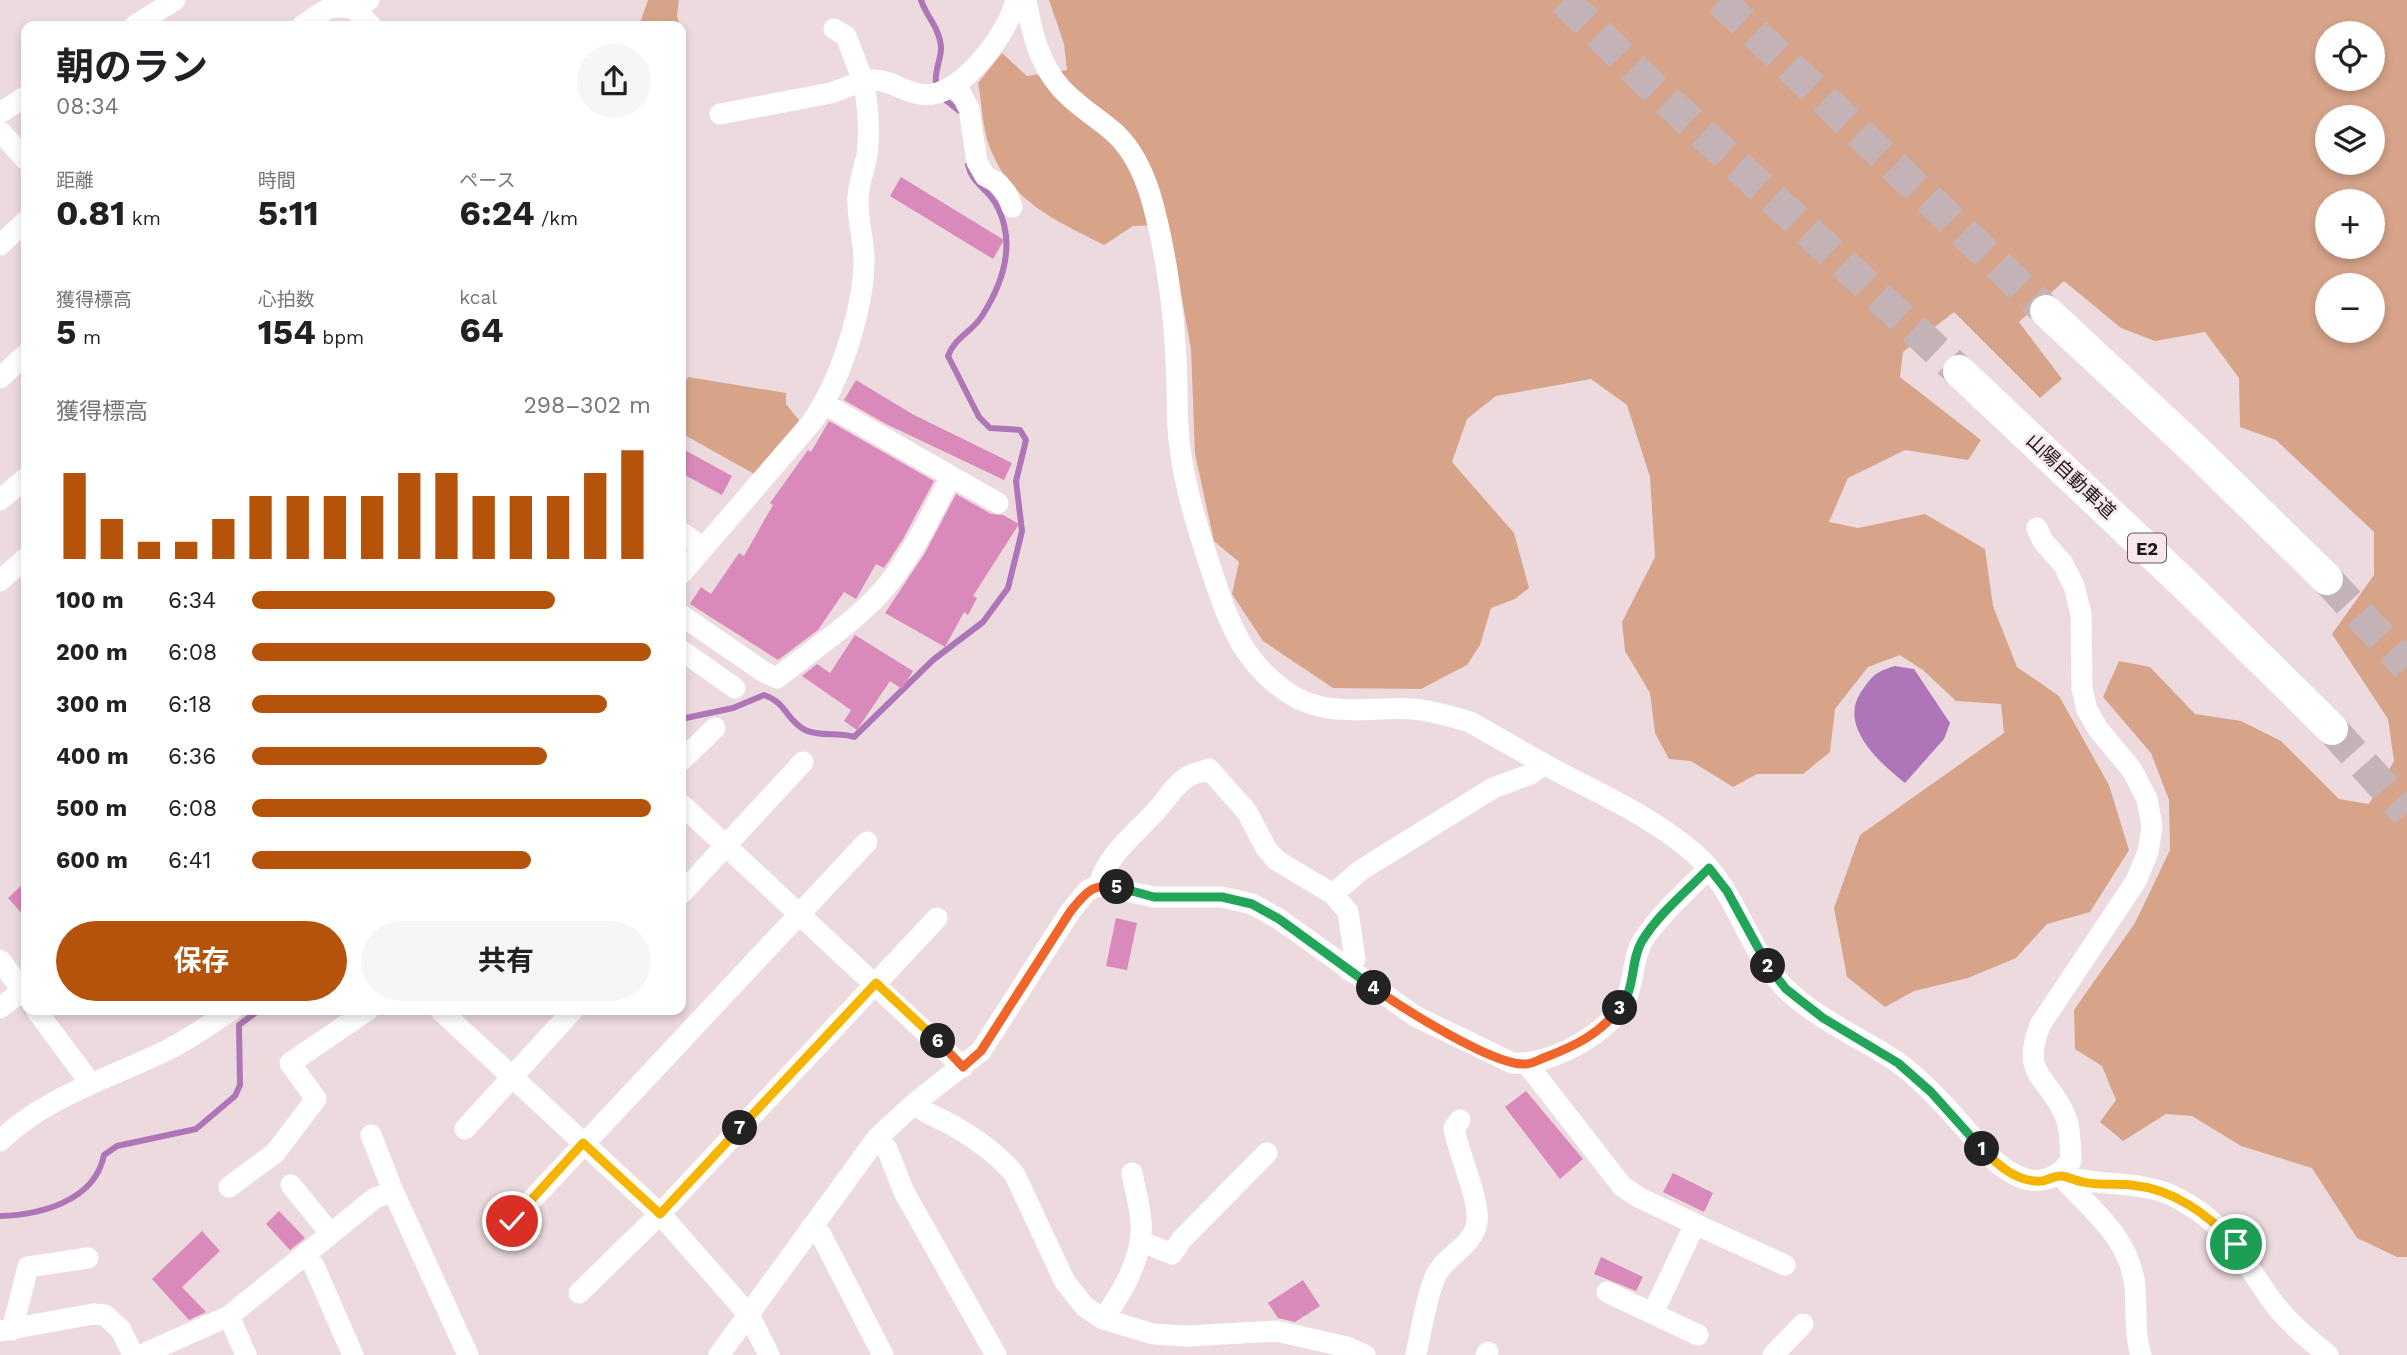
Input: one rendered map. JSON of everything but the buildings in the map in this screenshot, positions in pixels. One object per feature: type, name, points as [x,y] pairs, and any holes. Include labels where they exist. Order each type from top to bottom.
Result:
[{"type":"highway","points":[[2046,311],[2191,446],[2327,579]]},
{"type":"highway","name":"山陽自動車道","points":[[1959,371],[2193,592],[2332,729]]},
{"type":"street","points":[[142,21],[175,0]]},
{"type":"street","points":[[720,114],[831,93],[863,80],[877,78],[922,95],[947,91],[967,77],[1010,20],[1014,6],[1025,0],[1034,40],[1047,69],[1075,102],[1116,134],[1130,151],[1144,177],[1154,208],[1174,320],[1179,437],[1183,468],[1198,530],[1227,618],[1241,648],[1260,669],[1290,694],[1312,704],[1338,711],[1412,709],[1446,714],[1469,722],[1544,764],[1615,799],[1679,842],[1709,868],[1727,891],[1770,970],[1786,989],[1823,1018],[1898,1063],[1931,1092],[2001,1167],[2023,1179],[2042,1181],[2060,1175],[2071,1161],[2070,1128],[2063,1111],[2042,1082],[2034,1064],[2032,1046],[2040,1025],[2136,881],[2148,852],[2152,826],[2147,799],[2132,770],[2098,729],[2087,710],[2082,688],[2081,614],[2074,586],[2063,564],[2043,541],[2036,528]]},
{"type":"street","points":[[307,21],[323,4],[362,4],[369,21]]},
{"type":"street","points":[[686,568],[825,404],[839,372],[860,295],[864,257],[858,198],[867,152],[866,92],[863,80],[846,37],[834,29]]},
{"type":"street","points":[[956,84],[969,109],[977,162],[985,176],[998,183],[1007,194],[1012,207]]},
{"type":"street","points":[[0,113],[21,99]]},
{"type":"street","points":[[0,131],[21,154]]},
{"type":"street","points":[[0,245],[21,226]]},
{"type":"street","points":[[0,378],[21,359]]},
{"type":"street","points":[[825,404],[950,478],[998,503]]},
{"type":"street","points":[[686,618],[764,673],[777,678],[886,587],[912,552],[950,478]]},
{"type":"street","points":[[0,500],[21,482]]},
{"type":"street","points":[[686,536],[703,548]]},
{"type":"street","points":[[0,581],[21,562]]},
{"type":"street","points":[[686,654],[735,688]]},
{"type":"street","points":[[686,756],[715,728]]},
{"type":"street","points":[[686,889],[803,762]]},
{"type":"street","points":[[1333,894],[1340,886],[1383,856],[1493,788],[1531,774],[1544,764]]},
{"type":"street","points":[[1099,885],[1101,876],[1130,837],[1157,811],[1168,795],[1188,776],[1209,769],[1247,812],[1266,848],[1276,860],[1333,894],[1348,912],[1353,931],[1355,959],[1349,970]]},
{"type":"street","points":[[686,809],[963,1067]]},
{"type":"street","points":[[512,1221],[867,842]]},
{"type":"street","points":[[719,1355],[877,1138],[915,1103],[981,1051],[1070,912],[1087,891],[1099,885],[1154,897],[1222,897],[1252,904],[1279,919],[1415,1017],[1500,1058],[1527,1064],[1587,1040],[1605,1027],[1624,1002],[1642,942],[1660,918],[1709,868]]},
{"type":"street","points":[[579,1293],[660,1214],[937,918]]},
{"type":"street","points":[[0,960],[21,987]]},
{"type":"street","points":[[0,1008],[21,995]]},
{"type":"street","points":[[40,1015],[91,1084]]},
{"type":"street","points":[[0,1141],[15,1126],[91,1084],[169,1049],[224,1015]]},
{"type":"street","points":[[229,1187],[275,1153],[316,1098],[290,1063],[361,1015]]},
{"type":"street","points":[[445,1015],[660,1214],[748,1315],[769,1355]]},
{"type":"street","points":[[465,1129],[568,1015]]},
{"type":"street","points":[[1527,1064],[1622,1186],[1638,1197],[1785,1265]]},
{"type":"street","points":[[915,1103],[920,1109],[952,1125],[1004,1162],[1015,1175],[1065,1282],[1085,1307],[1103,1320],[1153,1334],[1188,1336],[1276,1331],[1347,1347],[1365,1355]]},
{"type":"street","points":[[1416,1355],[1436,1275],[1473,1235],[1478,1221],[1468,1176],[1456,1141],[1454,1129],[1460,1120]]},
{"type":"street","points":[[371,1135],[393,1191],[468,1355]]},
{"type":"street","points":[[877,1138],[887,1149],[904,1192],[996,1355]]},
{"type":"street","points":[[1140,1241],[1172,1254],[1182,1239],[1267,1153]]},
{"type":"street","points":[[1103,1320],[1126,1281],[1140,1241],[1141,1224],[1132,1173]]},
{"type":"street","points":[[2060,1175],[2110,1224],[2127,1252],[2134,1282],[2136,1340],[2141,1355]]},
{"type":"street","points":[[2060,1175],[2083,1182],[2132,1185],[2168,1194],[2196,1208],[2215,1222],[2236,1244],[2271,1299],[2294,1327],[2328,1355]]},
{"type":"street","points":[[291,1185],[330,1233]]},
{"type":"street","points":[[141,1355],[229,1316],[375,1198],[393,1191]]},
{"type":"street","points":[[1653,1313],[1695,1224]]},
{"type":"street","points":[[811,1227],[821,1235],[883,1355]]},
{"type":"street","points":[[306,1254],[314,1266],[353,1355]]},
{"type":"street","points":[[88,1258],[28,1267],[6,1330],[93,1314],[106,1315],[121,1330],[133,1355]]},
{"type":"street","points":[[1607,1292],[1698,1335]]},
{"type":"street","points":[[229,1316],[246,1355]]},
{"type":"street","points":[[1773,1355],[1803,1324]]},
{"type":"shaded area","points":[[648,0],[679,0],[678,21],[641,21]]},
{"type":"shaded area","points":[[1049,0],[2407,0],[2407,1257],[2397,1257],[2357,1238],[2312,1168],[2241,1146],[2192,1116],[2166,1114],[2123,1141],[2100,1122],[2116,1100],[2102,1066],[2075,1049],[2074,1010],[2135,923],[2170,850],[2169,800],[2151,753],[2103,697],[2119,661],[2150,667],[2195,714],[2241,721],[2281,741],[2339,799],[2369,804],[2394,761],[2388,719],[2332,634],[2374,575],[2374,532],[2276,440],[2240,427],[2239,378],[2205,332],[2155,341],[2121,328],[2064,281],[2019,322],[2062,379],[2040,398],[1954,312],[1903,352],[1900,377],[1981,440],[1968,460],[1905,450],[1848,478],[1829,522],[1858,528],[1925,514],[1985,549],[1993,606],[2017,667],[2059,696],[2109,785],[2129,850],[2090,912],[2047,924],[2016,958],[1968,978],[1914,991],[1885,1007],[1847,977],[1834,908],[1860,835],[2004,733],[2001,704],[1956,701],[1924,671],[1900,655],[1868,667],[1835,709],[1830,752],[1803,774],[1757,774],[1733,787],[1691,761],[1669,759],[1655,733],[1650,693],[1625,651],[1622,622],[1655,557],[1650,477],[1627,405],[1591,379],[1496,396],[1467,419],[1452,462],[1514,533],[1529,588],[1515,599],[1491,608],[1480,645],[1467,665],[1421,689],[1333,688],[1263,641],[1232,594],[1239,562],[1214,541],[1195,454],[1191,349],[1173,250],[1163,225],[1133,226],[1104,245],[1052,218],[1022,196],[999,167],[987,140],[978,83],[1002,53],[1027,76],[1067,70],[1064,44]]},
{"type":"shaded area","points":[[688,377],[786,393],[786,404],[803,425],[758,476],[686,436]]},
{"type":"shaded area","points":[[1895,666],[1914,669],[1950,723],[1944,739],[1905,783],[1884,765],[1865,743],[1855,718],[1855,705],[1861,692],[1875,675]]},
{"type":"waterway","points":[[921,0],[938,33],[941,46],[936,84]]},
{"type":"waterway","points":[[944,99],[962,113]]},
{"type":"waterway","points":[[686,718],[733,708],[764,695],[777,702],[793,721],[805,730],[854,737],[933,660],[983,622],[1008,588],[1022,531],[1016,481],[1026,440],[1020,430],[990,428],[979,417],[948,356],[955,344],[978,322],[996,290],[1005,264],[1006,236],[998,208],[974,178],[968,165]]},
{"type":"waterway","points":[[0,1216],[32,1213],[78,1194],[90,1184],[99,1171],[104,1155],[117,1146],[196,1129],[235,1096],[240,1085],[239,1025],[252,1015]]},
{"type":"tunnel","points":[[1564,0],[1645,80],[1959,371]]},
{"type":"tunnel","points":[[1720,0],[2046,311]]},
{"type":"tunnel","points":[[2327,579],[2407,666]]},
{"type":"tunnel","points":[[2332,729],[2407,813]]},
{"type":"route","points":[[512,1221],[583,1143],[660,1214],[876,983],[963,1067],[981,1051],[1070,912],[1087,891],[1099,885],[1154,897],[1222,897],[1252,904],[1279,919],[1415,1017],[1467,1044],[1512,1063],[1527,1064],[1587,1040],[1605,1027],[1624,1002],[1632,984],[1636,958],[1642,942],[1660,918],[1709,868],[1727,891],[1770,970],[1786,989],[1823,1018],[1898,1063],[1931,1092],[2001,1167],[2023,1179],[2042,1181],[2060,1175],[2083,1182],[2132,1185],[2168,1194],[2196,1208],[2215,1222],[2236,1244]]}]
